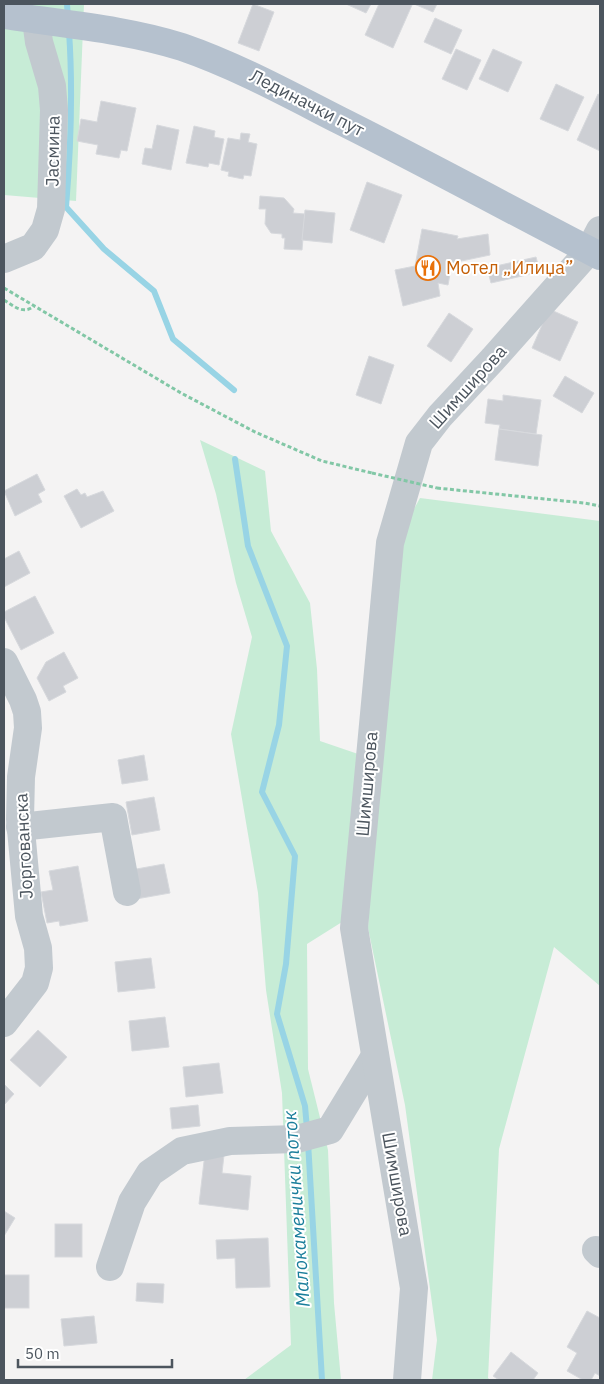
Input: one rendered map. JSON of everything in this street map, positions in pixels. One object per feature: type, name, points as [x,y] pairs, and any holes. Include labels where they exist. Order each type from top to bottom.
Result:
[{"type":"main road","name":"Лединачки пут","points":[[4,15],[146,37],[219,61],[254,76],[596,246]]},
{"type":"street","name":"Јасмина","points":[[4,259],[33,247],[45,230],[51,209],[54,110],[52,86],[39,42],[46,21]]},
{"type":"street","name":"Шимширова","points":[[407,1380],[414,1288],[354,928],[390,543],[419,443],[440,416],[596,246]]},
{"type":"street","name":"Јоргованска","points":[[4,662],[27,712],[28,728],[20,801],[20,827],[29,916],[38,948],[39,968],[35,983],[4,1023]]},
{"type":"street","points":[[20,827],[113,817],[127,892]]},
{"type":"street","points":[[110,1267],[132,1202],[150,1173],[182,1151],[230,1141],[309,1136],[330,1130],[375,1056]]},
{"type":"path","points":[[4,288],[182,393],[255,432],[322,461],[437,488],[600,506]]},
{"type":"path","points":[[4,300],[22,311],[28,311],[34,306]]},
{"type":"green space","points":[[4,4],[84,4],[76,201],[4,195]]},
{"type":"green space","points":[[200,440],[265,471],[271,531],[310,603],[317,669],[320,741],[361,755],[342,922],[307,944],[308,1069],[328,1150],[334,1303],[341,1380],[244,1380],[291,1345],[282,1093],[266,990],[258,893],[231,734],[252,637],[236,583],[216,494]]},
{"type":"green space","points":[[420,498],[600,521],[600,986],[554,947],[499,1149],[488,1378],[490,1380],[432,1380],[437,1340],[405,1105],[368,928],[379,761],[403,529]]},
{"type":"building","points":[[253,4],[274,12],[259,51],[238,43]]},
{"type":"building","points":[[346,4],[371,4],[366,13]]},
{"type":"building","points":[[379,4],[412,5],[393,48],[365,35]]},
{"type":"building","points":[[414,4],[437,4],[433,12]]},
{"type":"building","points":[[435,18],[462,30],[451,54],[424,42]]},
{"type":"building","points":[[456,49],[481,60],[467,90],[442,79]]},
{"type":"building","points":[[493,49],[522,62],[508,92],[479,79]]},
{"type":"building","points":[[556,84],[584,97],[568,131],[540,119]]},
{"type":"building","points":[[598,94],[600,95],[600,151],[577,140]]},
{"type":"building","points":[[101,101],[136,108],[127,151],[121,150],[119,158],[96,154],[98,145],[77,141],[81,119],[97,122]]},
{"type":"building","points":[[157,125],[179,130],[171,170],[142,164],[145,148],[152,149]]},
{"type":"building","points":[[194,126],[215,131],[214,137],[224,139],[219,165],[209,163],[208,167],[186,163]]},
{"type":"building","points":[[241,133],[250,134],[248,142],[257,144],[251,176],[244,175],[243,179],[228,176],[229,172],[221,170],[228,138],[240,140]]},
{"type":"building","points":[[367,182],[402,195],[384,243],[350,230]]},
{"type":"building","points":[[260,196],[284,198],[294,209],[293,213],[305,214],[302,250],[284,249],[285,238],[282,238],[282,234],[271,233],[265,224],[266,209],[259,209]]},
{"type":"building","points":[[305,210],[335,213],[332,243],[302,240]]},
{"type":"building","name":"Мотел „Илиџа”","points":[[422,229],[458,236],[457,239],[488,234],[490,255],[452,263],[448,285],[438,283],[440,296],[403,306],[395,270],[415,266]]},
{"type":"building","points":[[536,257],[540,272],[491,283],[487,268]]},
{"type":"building","points":[[549,309],[578,322],[560,361],[532,348]]},
{"type":"building","points":[[449,313],[473,329],[451,362],[427,346]]},
{"type":"building","points":[[369,356],[394,365],[381,404],[356,395]]},
{"type":"building","points":[[565,376],[594,393],[582,413],[553,396]]},
{"type":"building","points":[[503,395],[541,400],[536,434],[499,429],[500,425],[485,423],[488,399],[503,401]]},
{"type":"building","points":[[499,429],[542,435],[538,466],[495,460]]},
{"type":"building","points":[[37,474],[45,490],[38,494],[42,502],[15,516],[4,491]]},
{"type":"building","points":[[77,489],[81,495],[85,493],[87,497],[103,491],[114,511],[81,528],[64,496]]},
{"type":"building","points":[[19,551],[30,573],[4,587],[4,559]]},
{"type":"building","points":[[35,596],[54,633],[21,650],[4,617],[4,612]]},
{"type":"building","points":[[64,652],[78,678],[63,686],[66,692],[49,701],[37,678],[46,662]]},
{"type":"building","points":[[144,755],[148,780],[122,784],[118,760]]},
{"type":"building","points":[[154,797],[160,830],[132,835],[126,802]]},
{"type":"building","points":[[164,864],[170,893],[136,899],[131,870]]},
{"type":"building","points":[[78,866],[88,921],[60,926],[59,921],[47,923],[41,892],[53,890],[49,871]]},
{"type":"building","points":[[151,958],[155,988],[118,992],[115,962]]},
{"type":"building","points":[[165,1017],[169,1047],[132,1051],[129,1021]]},
{"type":"building","points":[[38,1030],[67,1057],[40,1087],[10,1060]]},
{"type":"building","points":[[219,1063],[223,1093],[186,1097],[183,1067]]},
{"type":"building","points":[[4,1084],[14,1094],[4,1105]]},
{"type":"building","points":[[198,1105],[200,1126],[172,1129],[170,1108]]},
{"type":"building","points":[[205,1153],[224,1155],[222,1173],[251,1176],[248,1210],[199,1204]]},
{"type":"building","points":[[4,1211],[15,1218],[4,1236]]},
{"type":"building","points":[[55,1224],[82,1224],[82,1257],[55,1257]]},
{"type":"building","points":[[268,1238],[270,1287],[236,1288],[235,1258],[217,1259],[216,1240]]},
{"type":"building","points":[[4,1275],[29,1275],[29,1308],[4,1308]]},
{"type":"building","points":[[137,1283],[164,1284],[163,1303],[136,1301]]},
{"type":"building","points":[[587,1311],[600,1318],[600,1376],[595,1373],[591,1380],[583,1380],[567,1371],[577,1353],[567,1347]]},
{"type":"building","points":[[94,1316],[97,1343],[64,1346],[61,1319]]},
{"type":"building","points":[[511,1352],[538,1373],[533,1380],[499,1380],[493,1376]]},
{"type":"waterway","name":"Малокаменички поток","points":[[67,4],[68,19]]},
{"type":"waterway","name":"Малокаменички поток","points":[[69,31],[71,119],[66,207],[104,249],[154,291],[173,339],[234,390]]},
{"type":"waterway","name":"Малокаменички поток","points":[[235,459],[248,546],[287,646],[279,725],[262,792],[295,856],[286,964],[277,1014],[305,1106],[307,1129]]},
{"type":"waterway","name":"Малокаменички поток","points":[[308,1142],[322,1380]]},
{"type":"place","name":"Мотел „Илиџа”","points":[[428,268]]}]
